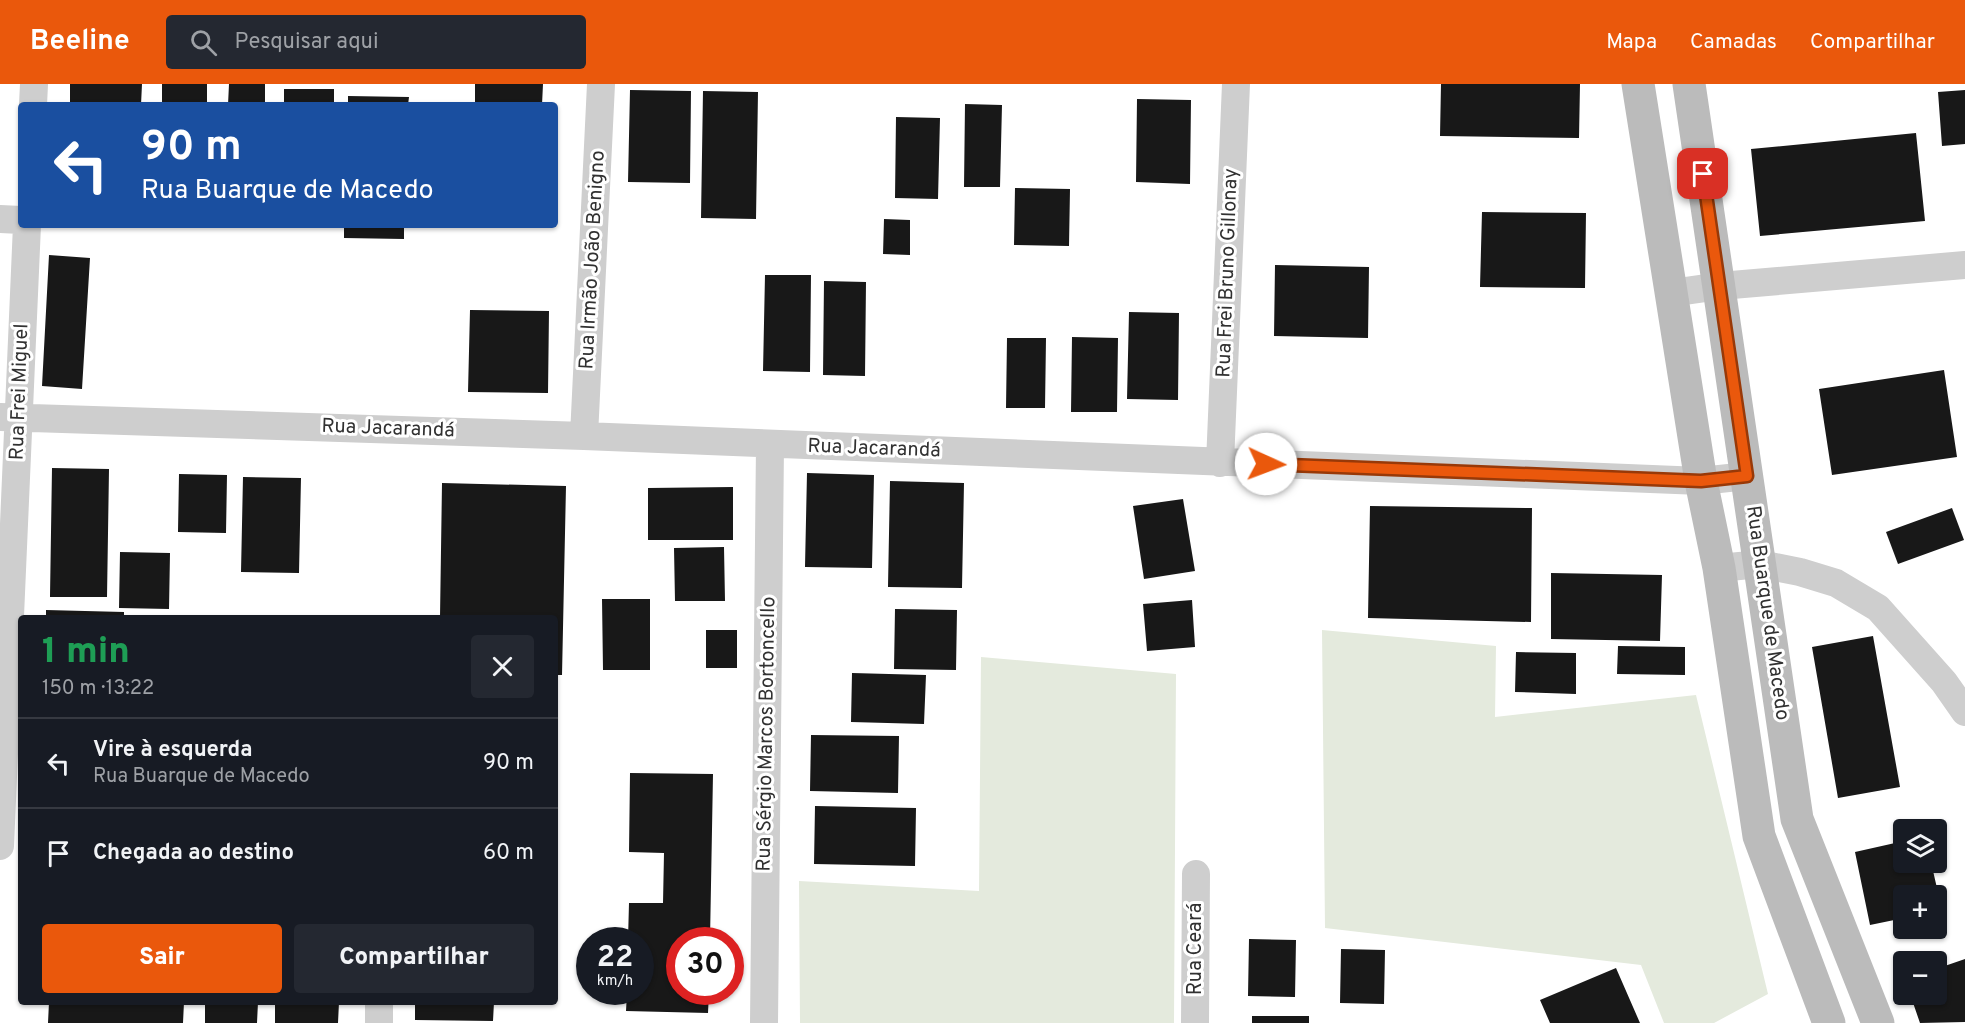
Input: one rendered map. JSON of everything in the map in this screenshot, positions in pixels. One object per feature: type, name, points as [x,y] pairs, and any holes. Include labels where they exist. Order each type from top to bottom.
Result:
[{"type":"main road","name":"Rua Buarque de Macedo","points":[[1638,84],[1701,481],[1719,568],[1759,836],[1829,1023]]},
{"type":"main road","name":"Rua Buarque de Macedo","points":[[1689,84],[1797,819],[1878,1023]]},
{"type":"main road","points":[[1754,797],[1792,788]]},
{"type":"street","points":[[33,102],[34,84]]},
{"type":"street","name":"Rua Irmão João Benigno","points":[[584,436],[601,84]]},
{"type":"street","name":"Rua Frei Bruno Gillonay","points":[[1221,463],[1236,84]]},
{"type":"street","points":[[0,219],[18,219]]},
{"type":"street","name":"Rua Frei Miguel","points":[[0,846],[10,417],[27,228]]},
{"type":"street","points":[[1671,293],[1720,286],[1965,266]]},
{"type":"street","name":"Rua Jacarandá","points":[[10,417],[584,436],[1701,481],[1747,476]]},
{"type":"street","name":"Rua Sérgio Marcos Bortoncello","points":[[764,1023],[770,445]]},
{"type":"street","points":[[1719,568],[1760,564],[1800,572],[1836,583],[1878,608],[1944,682],[1965,712]]},
{"type":"street","name":"Rua Ceará","points":[[1195,1023],[1196,874]]},
{"type":"street","points":[[379,1005],[379,1023]]},
{"type":"shaded area","points":[[1322,630],[1496,646],[1495,717],[1696,695],[1768,994],[1714,1023],[1664,1023],[1641,965],[1325,928]]},
{"type":"shaded area","points":[[981,657],[1176,674],[1174,1023],[800,1023],[799,881],[979,891]]},
{"type":"building","points":[[70,84],[142,84],[141,102],[70,102]]},
{"type":"building","points":[[162,84],[207,84],[207,102],[162,102]]},
{"type":"building","points":[[229,84],[265,84],[265,102],[228,102]]},
{"type":"building","points":[[475,84],[543,84],[542,102],[475,102]]},
{"type":"building","points":[[1441,84],[1580,84],[1579,138],[1440,136]]},
{"type":"building","points":[[284,89],[334,89],[334,102],[284,102]]},
{"type":"building","points":[[630,90],[691,91],[690,183],[628,182]]},
{"type":"building","points":[[1965,90],[1965,144],[1942,146],[1938,92]]},
{"type":"building","points":[[703,91],[758,92],[756,219],[701,218]]},
{"type":"building","points":[[348,96],[409,97],[408,102],[348,102]]},
{"type":"building","points":[[1137,99],[1191,100],[1190,184],[1136,182]]},
{"type":"building","points":[[965,104],[1002,105],[1000,187],[964,187]]},
{"type":"building","points":[[896,117],[940,118],[938,199],[895,198]]},
{"type":"building","points":[[1916,133],[1925,221],[1760,236],[1751,149]]},
{"type":"building","points":[[1015,188],[1070,189],[1069,246],[1014,245]]},
{"type":"building","points":[[1482,212],[1586,213],[1585,288],[1480,287]]},
{"type":"building","points":[[884,219],[910,220],[910,255],[883,254]]},
{"type":"building","points":[[344,228],[404,228],[404,239],[344,238]]},
{"type":"building","points":[[49,255],[90,258],[82,389],[42,386]]},
{"type":"building","points":[[1275,265],[1369,267],[1368,338],[1274,336]]},
{"type":"building","points":[[765,275],[811,275],[810,372],[763,371]]},
{"type":"building","points":[[824,281],[866,282],[865,376],[823,375]]},
{"type":"building","points":[[470,310],[549,311],[548,393],[468,392]]},
{"type":"building","points":[[1129,312],[1179,313],[1178,400],[1127,399]]},
{"type":"building","points":[[1072,337],[1118,338],[1117,412],[1071,412]]},
{"type":"building","points":[[1007,338],[1046,338],[1045,408],[1006,408]]},
{"type":"building","points":[[1944,370],[1957,457],[1832,475],[1819,389]]},
{"type":"building","points":[[52,468],[109,469],[107,597],[50,597]]},
{"type":"building","points":[[807,473],[874,475],[872,568],[805,567]]},
{"type":"building","points":[[179,474],[227,475],[226,533],[178,532]]},
{"type":"building","points":[[243,477],[301,478],[299,573],[241,572]]},
{"type":"building","points":[[890,481],[964,483],[962,588],[888,587]]},
{"type":"building","points":[[442,483],[566,486],[562,675],[558,675],[558,615],[440,615]]},
{"type":"building","points":[[733,487],[733,540],[648,540],[648,488]]},
{"type":"building","points":[[1183,499],[1195,571],[1144,579],[1133,506]]},
{"type":"building","points":[[1370,506],[1532,508],[1531,622],[1368,618]]},
{"type":"building","points":[[1952,508],[1964,540],[1898,564],[1886,532]]},
{"type":"building","points":[[724,547],[725,601],[675,601],[674,548]]},
{"type":"building","points":[[120,552],[170,553],[169,609],[119,608]]},
{"type":"building","points":[[1551,573],[1662,575],[1660,641],[1551,639]]},
{"type":"building","points":[[602,599],[650,599],[650,670],[603,670]]},
{"type":"building","points":[[1192,600],[1195,647],[1147,651],[1143,604]]},
{"type":"building","points":[[895,609],[957,610],[956,670],[894,669]]},
{"type":"building","points":[[46,610],[124,612],[124,615],[46,615]]},
{"type":"building","points":[[706,630],[737,630],[737,668],[706,668]]},
{"type":"building","points":[[1873,636],[1900,787],[1838,798],[1812,647]]},
{"type":"building","points":[[1618,646],[1685,647],[1685,675],[1617,674]]},
{"type":"building","points":[[1516,652],[1576,653],[1576,694],[1515,692]]},
{"type":"building","points":[[852,673],[926,675],[924,724],[851,722]]},
{"type":"building","points":[[811,735],[899,736],[898,793],[810,791]]},
{"type":"building","points":[[630,773],[713,774],[710,927],[666,927],[666,1005],[708,1005],[708,1013],[626,1011],[626,1005],[654,1005],[654,927],[628,927],[629,903],[663,903],[664,853],[629,852]]},
{"type":"building","points":[[815,806],[916,808],[915,866],[814,864]]},
{"type":"building","points":[[1893,843],[1893,873],[1934,873],[1936,885],[1893,885],[1893,920],[1870,925],[1855,852]]},
{"type":"building","points":[[1249,939],[1296,940],[1295,997],[1248,996]]},
{"type":"building","points":[[1341,949],[1385,950],[1384,1004],[1340,1003]]},
{"type":"building","points":[[1965,959],[1965,1022],[1920,1023],[1914,1005],[1947,1005],[1947,965]]},
{"type":"building","points":[[1616,968],[1640,1023],[1550,1023],[1540,1000]]},
{"type":"building","points":[[49,1005],[184,1005],[183,1023],[48,1023]]},
{"type":"building","points":[[205,1005],[258,1005],[257,1023],[205,1023]]},
{"type":"building","points":[[275,1005],[339,1005],[338,1023],[275,1023]]},
{"type":"building","points":[[415,1005],[494,1005],[493,1021],[415,1020]]},
{"type":"building","points":[[1252,1016],[1309,1016],[1309,1023],[1252,1023]]},
{"type":"route","points":[[1266,464],[1701,481],[1747,476],[1703,174]]}]
